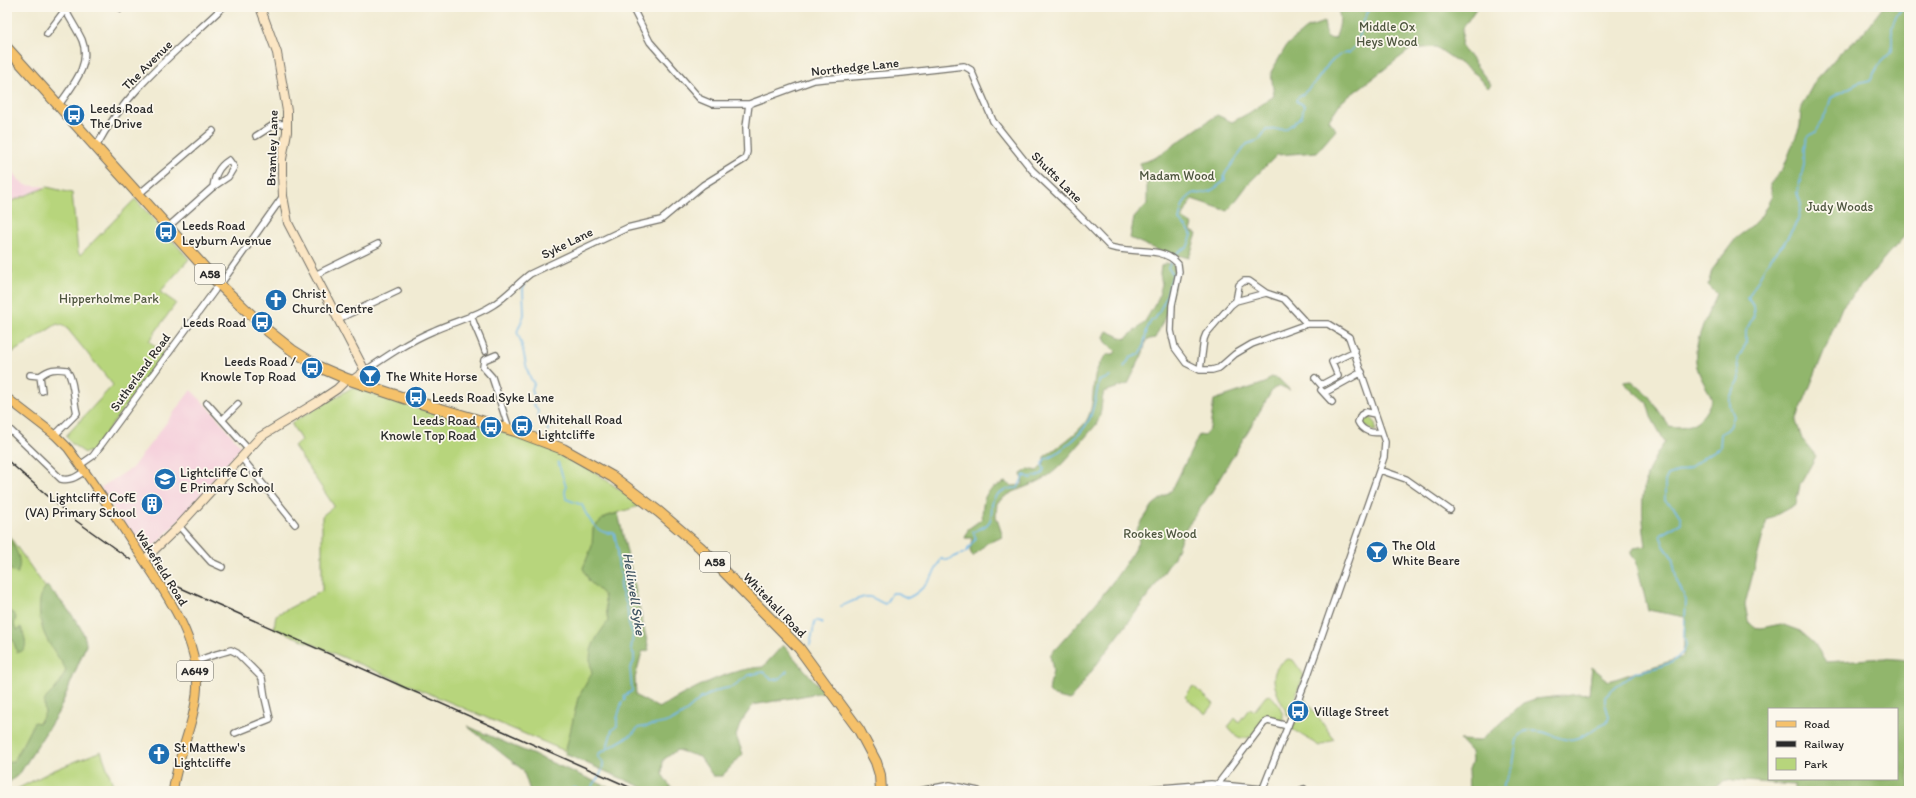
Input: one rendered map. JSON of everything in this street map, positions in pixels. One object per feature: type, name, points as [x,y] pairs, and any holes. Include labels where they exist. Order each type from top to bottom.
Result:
[{"type":"highway","name":"A58","points":[[7,48],[168,227],[217,287],[292,350],[319,367],[350,379]]},
{"type":"highway","name":"Whitehall Road","points":[[350,379],[509,429],[563,449],[612,477],[659,512],[700,547],[799,648],[859,730],[876,762],[880,775],[881,791]]},
{"type":"main road","name":"Wakefield Road","points":[[7,398],[55,435],[68,448],[144,560],[174,609],[189,641],[197,687],[195,706],[175,773],[174,791]]},
{"type":"street","name":"The Avenue","points":[[96,147],[107,125],[124,105],[155,72],[223,7]]},
{"type":"street","name":"Bramley Lane","points":[[260,7],[278,53],[288,124],[282,159],[283,196],[291,229],[365,371]]},
{"type":"street","name":"Northedge Lane","points":[[632,7],[650,42],[700,99],[712,104],[749,104],[814,80],[964,66]]},
{"type":"street","points":[[47,34],[64,9],[82,41],[86,55],[82,71],[59,105]]},
{"type":"street","name":"Shutts Lane","points":[[964,66],[971,70],[993,121],[1032,170],[1110,247],[1117,250],[1156,253],[1170,258],[1177,263],[1179,272],[1172,305],[1171,331],[1175,348],[1180,356],[1186,363],[1200,370]]},
{"type":"street","name":"Syke Lane","points":[[144,560],[179,526],[260,437],[319,401],[350,379],[428,333],[492,306],[511,292],[530,274],[627,228],[661,220],[703,184],[743,162],[747,152],[746,127],[749,104]]},
{"type":"street","points":[[256,136],[275,124],[288,124]]},
{"type":"street","points":[[139,194],[213,131]]},
{"type":"street","points":[[168,227],[213,187],[228,177],[234,167],[229,160],[222,164],[216,172],[213,187]]},
{"type":"street","name":"Sutherland Road","points":[[8,425],[61,479],[67,480],[74,478],[92,456],[283,196]]},
{"type":"street","points":[[315,275],[378,244]]},
{"type":"street","points":[[1236,302],[1239,286],[1244,281],[1249,281],[1266,293],[1284,299],[1308,324]]},
{"type":"street","points":[[338,319],[398,291]]},
{"type":"street","points":[[1124,791],[1218,784],[1228,789],[1263,790],[1288,726],[1380,470],[1386,449],[1350,337],[1335,327],[1324,323],[1308,324],[1252,344],[1235,354],[1218,368],[1212,370],[1200,370],[1206,334],[1230,305],[1266,293]]},
{"type":"street","points":[[471,315],[475,330],[480,336],[485,351]]},
{"type":"street","points":[[1315,378],[1321,385],[1338,376],[1332,362],[1355,351]]},
{"type":"street","points":[[496,355],[484,360],[483,367],[492,377],[509,429]]},
{"type":"street","points":[[30,375],[40,376],[48,370],[58,368],[66,370],[72,379],[74,402],[77,414],[55,435]]},
{"type":"street","points":[[1332,402],[1322,392],[1362,372]]},
{"type":"street","points":[[40,376],[42,391]]},
{"type":"street","points":[[207,403],[248,450]]},
{"type":"street","points":[[222,420],[238,404]]},
{"type":"street","points":[[1374,414],[1366,412],[1361,415],[1358,422],[1360,427],[1366,431],[1375,434],[1381,432]]},
{"type":"street","points":[[241,457],[296,524]]},
{"type":"street","points":[[1380,470],[1406,479],[1450,510]]},
{"type":"street","points":[[179,526],[211,562],[222,567]]},
{"type":"street","points":[[194,663],[203,658],[210,658],[231,650],[262,678],[264,698],[270,719],[235,733]]},
{"type":"street","points":[[1218,784],[1264,722],[1268,721],[1288,726]]},
{"type":"street","points":[[919,791],[950,785],[978,791]]},
{"type":"shaded area","points":[[7,162],[19,180],[26,185],[47,187],[7,203]]},
{"type":"shaded area","name":"Lightcliffe C of E Primary School","points":[[191,390],[211,410],[241,447],[190,508],[149,552],[143,553],[100,488],[132,468]]},
{"type":"green space","points":[[1336,7],[1477,7],[1463,28],[1461,45],[1491,85],[1488,88],[1477,75],[1436,47],[1411,49],[1340,103],[1329,120],[1336,130],[1317,152],[1277,155],[1249,183],[1228,211],[1192,199],[1182,218],[1193,225],[1191,231],[1197,234],[1189,258],[1157,250],[1130,238],[1134,218],[1147,204],[1147,185],[1140,163],[1155,158],[1217,115],[1232,122],[1249,113],[1274,96],[1271,72],[1287,45],[1307,28],[1324,22],[1327,38],[1335,39],[1340,19]]},
{"type":"green space","name":"Judy Woods","points":[[1883,7],[1909,7],[1909,231],[1842,307],[1796,421],[1802,439],[1816,456],[1800,485],[1796,504],[1767,520],[1745,604],[1748,621],[1754,627],[1761,628],[1781,624],[1800,631],[1814,643],[1826,662],[1884,658],[1909,660],[1909,791],[1794,791],[1794,785],[1732,780],[1723,782],[1708,791],[1469,791],[1468,772],[1472,761],[1471,752],[1460,740],[1480,741],[1523,703],[1535,699],[1589,693],[1592,667],[1609,681],[1683,657],[1685,617],[1648,610],[1636,561],[1631,554],[1634,548],[1646,546],[1643,504],[1646,479],[1656,455],[1665,442],[1651,417],[1647,403],[1623,382],[1632,381],[1648,395],[1669,426],[1684,426],[1696,422],[1701,418],[1709,406],[1712,398],[1697,367],[1696,349],[1701,330],[1717,294],[1708,285],[1712,270],[1737,237],[1746,231],[1761,216],[1772,196],[1770,183],[1783,169],[1800,126],[1801,107],[1815,81],[1840,53],[1863,33]]},
{"type":"green space","name":"Hipperholme Park","points":[[47,187],[72,193],[78,252],[80,255],[135,199],[189,259],[160,292],[176,303],[149,341],[164,354],[92,451],[85,453],[72,444],[66,436],[113,385],[66,327],[57,324],[7,356],[7,274],[12,273],[10,260],[7,260],[7,203]]},
{"type":"green space","points":[[1166,263],[1175,265],[1174,285],[1170,303],[1155,338],[1146,340],[1143,353],[1128,384],[1104,392],[1100,416],[1096,425],[1058,468],[1045,478],[1008,495],[997,503],[996,516],[1003,537],[987,543],[973,557],[970,551],[972,538],[965,538],[968,529],[982,519],[983,505],[986,495],[993,488],[1005,482],[1012,486],[1023,485],[1021,474],[1029,469],[1037,471],[1044,464],[1044,457],[1068,439],[1085,423],[1091,409],[1097,369],[1108,354],[1114,354],[1116,351],[1106,342],[1104,337],[1107,331],[1125,339],[1144,323],[1158,299],[1162,284],[1160,274],[1161,266]]},
{"type":"green space","name":"Rookes Wood","points":[[1271,377],[1279,379],[1290,390],[1280,386],[1273,389],[1211,493],[1184,531],[1174,557],[1151,592],[1070,700],[1054,696],[1049,691],[1053,670],[1050,655],[1098,601],[1130,557],[1139,541],[1136,530],[1153,505],[1172,490],[1199,435],[1204,436],[1210,428],[1214,400],[1265,383]]},
{"type":"green space","points":[[353,387],[407,405],[528,439],[596,473],[642,505],[605,517],[625,596],[577,756],[274,628],[276,615],[322,591],[322,516],[334,506],[294,446],[301,440],[291,423]]},
{"type":"green space","points":[[1368,415],[1375,422],[1376,430],[1373,431],[1363,424],[1363,417]]},
{"type":"green space","points":[[618,513],[649,650],[642,652],[635,678],[636,696],[659,708],[683,694],[722,676],[763,667],[783,645],[824,692],[753,705],[741,722],[736,736],[743,754],[722,776],[713,776],[700,757],[677,750],[663,760],[662,774],[671,788],[678,791],[651,791],[565,754],[578,698],[592,673],[590,665],[591,651],[596,639],[608,621],[604,595],[589,581],[583,568],[592,546],[593,528],[605,517]]},
{"type":"green space","points":[[7,533],[86,645],[59,711],[20,773],[7,784]]},
{"type":"green space","points":[[7,534],[19,558],[19,568],[17,574],[7,567]]},
{"type":"green space","points":[[47,586],[77,622],[82,630],[86,645],[59,711],[20,773],[7,784],[7,763],[14,761],[34,722],[39,723],[45,713],[44,701],[58,685],[66,670],[46,638],[42,628],[40,601],[41,595]]},
{"type":"green space","points":[[10,610],[16,617],[14,625],[17,630],[21,627],[24,634],[25,646],[24,649],[17,652],[13,640],[9,638],[8,663],[11,671],[7,681],[7,612]]},
{"type":"green space","points":[[1288,659],[1293,660],[1304,675],[1288,716],[1277,693],[1274,678],[1275,671],[1280,664]]},
{"type":"green space","points":[[1193,686],[1214,704],[1206,714],[1185,697]]},
{"type":"green space","points":[[1270,695],[1278,704],[1282,712],[1282,723],[1266,719],[1250,737],[1246,738],[1240,738],[1228,727],[1235,718],[1239,722],[1249,709],[1254,711],[1266,696]]},
{"type":"green space","points":[[1304,698],[1334,739],[1319,746],[1292,729]]},
{"type":"green space","points":[[467,726],[617,791],[530,791],[523,770]]},
{"type":"green space","points":[[101,751],[115,790],[142,787],[142,791],[13,791],[52,771]]},
{"type":"green space","points":[[310,786],[331,788],[335,791],[293,791]]},
{"type":"waterway","points":[[1174,257],[1179,251],[1187,248],[1192,235],[1179,220],[1182,207],[1185,202],[1194,193],[1210,191],[1223,182],[1225,180],[1224,175],[1247,144],[1259,140],[1266,130],[1286,129],[1302,116],[1304,105],[1296,101],[1297,99],[1314,84],[1330,62],[1345,52],[1349,53],[1354,48],[1365,19],[1372,7]]},
{"type":"waterway","points":[[1501,791],[1513,765],[1517,738],[1525,731],[1543,732],[1569,739],[1578,738],[1586,734],[1607,723],[1609,717],[1605,697],[1616,686],[1636,672],[1673,662],[1684,651],[1686,645],[1684,637],[1686,600],[1677,581],[1672,557],[1664,546],[1660,535],[1681,523],[1681,518],[1674,507],[1665,501],[1665,481],[1668,475],[1689,468],[1720,448],[1721,434],[1730,427],[1734,416],[1731,410],[1730,400],[1732,393],[1740,379],[1738,359],[1746,344],[1746,331],[1754,315],[1753,306],[1748,298],[1770,258],[1783,245],[1798,220],[1801,204],[1797,193],[1804,165],[1804,147],[1808,137],[1815,132],[1827,111],[1831,98],[1858,83],[1870,80],[1880,63],[1892,51],[1892,27],[1896,16],[1903,7]]},
{"type":"waterway","points":[[1124,367],[1130,358],[1140,354],[1143,348],[1147,329],[1151,321],[1155,319],[1165,300],[1173,274],[1168,268],[1172,260]]},
{"type":"waterway","name":"Helliwell Syke","points":[[525,285],[523,288],[524,315],[517,332],[522,345],[528,372],[534,384],[532,389],[535,401],[533,404],[538,410],[537,417],[542,419],[546,418],[548,421],[548,431]]},
{"type":"waterway","points":[[841,606],[859,598],[867,597],[885,604],[892,593],[897,593],[908,598],[914,595],[928,582],[941,559],[947,560],[966,552],[976,538],[973,532],[986,526],[990,520],[992,504],[995,496],[1005,490],[1018,488],[1024,475],[1031,478],[1042,474],[1044,469],[1042,464],[1045,459],[1053,456],[1075,439],[1086,425],[1093,410],[1099,381],[1110,377]]},
{"type":"waterway","name":"Helliwell Syke","points":[[558,462],[566,487],[566,499],[582,505],[589,518],[599,530],[608,533],[614,532],[618,551],[617,556],[619,569],[622,575],[620,588],[627,605],[629,625],[633,634],[631,650],[634,654],[634,662],[630,668],[632,691],[624,696],[625,700],[622,702],[617,719],[617,726],[612,730],[607,748]]},
{"type":"waterway","points":[[810,645],[815,621],[823,623]]},
{"type":"waterway","points":[[589,791],[599,777],[603,766],[603,762],[598,757],[598,754],[631,735],[638,728],[673,720],[682,715],[700,699],[718,690],[732,687],[749,675],[763,672],[769,676],[771,680],[779,679],[787,671]]},
{"type":"waterway","points":[[566,791],[575,788],[580,791]]},
{"type":"railway","points":[[7,460],[75,520],[131,560]]},
{"type":"railway","points":[[174,585],[638,791]]},
{"type":"place","name":"Leeds Road The Drive","points":[[74,115]]},
{"type":"place","name":"Leeds Road Leyburn Avenue","points":[[166,232]]},
{"type":"place","name":"Christ Church Centre","points":[[276,300]]},
{"type":"place","name":"Leeds Road","points":[[262,322]]},
{"type":"place","name":"Leeds Road / Knowle Top Road","points":[[312,368]]},
{"type":"place","name":"The White Horse","points":[[370,376]]},
{"type":"place","name":"Leeds Road Syke Lane","points":[[416,397]]},
{"type":"place","name":"Whitehall Road Lightcliffe","points":[[522,426]]},
{"type":"place","name":"Leeds Road Knowle Top Road","points":[[491,427]]},
{"type":"place","name":"Lightcliffe C of E Primary School","points":[[165,479]]},
{"type":"place","name":"Lightcliffe CofE (VA) Primary School","points":[[152,504]]},
{"type":"place","name":"The Old White Beare","points":[[1377,552]]},
{"type":"place","name":"Village Street","points":[[1298,711]]},
{"type":"place","name":"St Matthew's Lightcliffe","points":[[159,754]]},
{"type":"park label","name":"Middle Ox Heys Wood","points":[[1387,34]]},
{"type":"park label","name":"Madam Wood","points":[[1177,175]]}]
